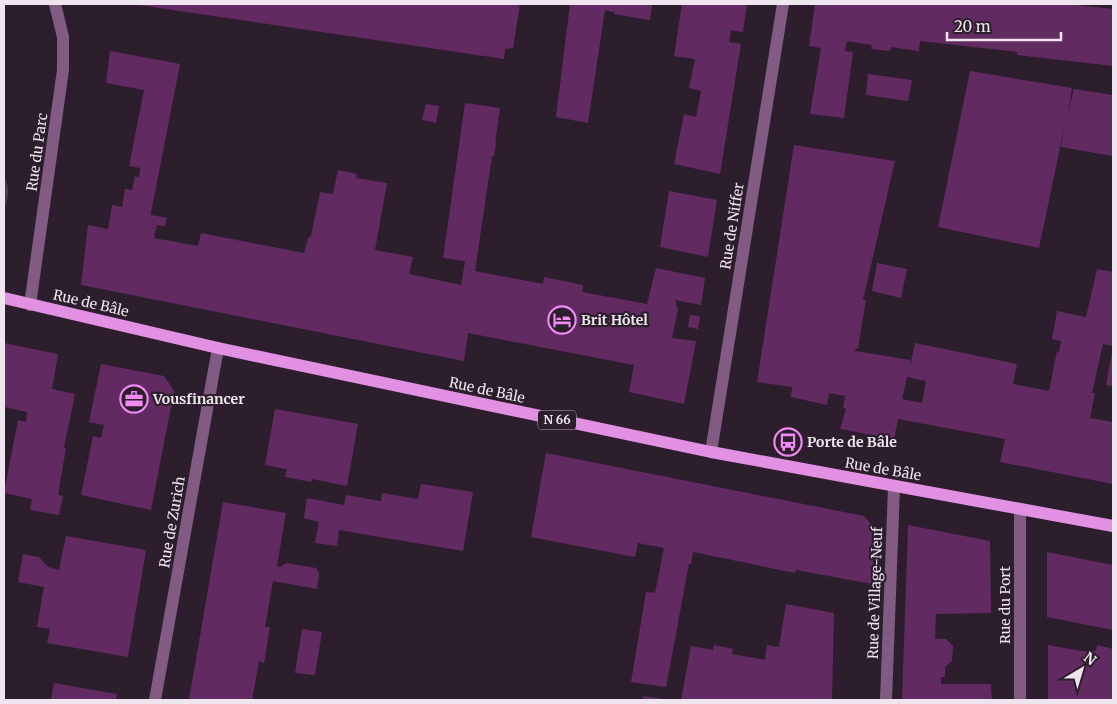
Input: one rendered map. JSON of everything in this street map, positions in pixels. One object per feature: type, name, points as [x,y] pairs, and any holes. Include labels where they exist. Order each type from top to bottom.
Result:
[{"type":"main road","name":"Rue de Bâle","points":[[4,298],[218,348],[711,452],[1113,526]]},
{"type":"street","name":"Rue du Parc","points":[[30,305],[63,70],[63,37],[55,4]]},
{"type":"street","name":"Rue de Niffer","points":[[711,452],[783,4]]},
{"type":"street","name":"Rue de Zurich","points":[[155,700],[218,348]]},
{"type":"street","name":"Rue de Village-Neuf","points":[[886,700],[894,487]]},
{"type":"street","name":"Rue du Port","points":[[1020,509],[1020,700]]},
{"type":"shaded area","points":[[4,176],[8,192],[4,207]]},
{"type":"building","points":[[132,4],[520,4],[513,48],[505,49],[504,59]]},
{"type":"building","points":[[570,4],[652,4],[650,20],[614,14],[614,12],[605,10],[588,123],[556,117]]},
{"type":"building","points":[[682,4],[747,4],[743,32],[731,30],[729,42],[741,44],[720,174],[674,164],[684,114],[696,117],[701,91],[689,88],[695,59],[674,56]]},
{"type":"building","points":[[815,4],[1067,4],[1113,9],[1113,66],[1017,55],[1018,52],[920,41],[919,51],[891,47],[890,51],[871,49],[872,45],[847,41],[845,51],[853,52],[844,118],[810,114],[821,48],[809,46]]},
{"type":"building","points":[[110,51],[180,64],[151,213],[151,215],[167,218],[165,226],[157,225],[154,238],[198,246],[201,233],[304,253],[308,238],[311,236],[320,192],[333,194],[338,170],[357,174],[356,178],[387,183],[375,250],[413,257],[409,274],[461,285],[465,261],[443,258],[465,103],[500,108],[475,271],[543,284],[544,277],[583,285],[582,292],[647,304],[656,268],[705,278],[701,305],[675,300],[678,309],[672,338],[696,341],[684,404],[629,392],[634,365],[468,333],[464,361],[81,285],[88,225],[108,229],[112,205],[122,207],[125,189],[132,190],[135,176],[139,177],[140,168],[129,166],[144,90],[106,83]]},
{"type":"building","points":[[970,71],[1072,88],[1068,113],[1074,89],[1113,95],[1113,156],[1061,147],[1065,124],[1039,248],[938,227]]},
{"type":"building","points":[[868,74],[912,80],[908,101],[866,95]]},
{"type":"building","points":[[426,104],[439,106],[436,123],[422,120]]},
{"type":"building","points":[[794,145],[895,161],[863,300],[866,300],[858,349],[856,348],[855,351],[910,360],[910,366],[915,343],[1017,364],[1013,384],[1049,391],[1057,351],[1059,352],[1061,341],[1052,339],[1057,311],[1086,317],[1097,269],[1113,272],[1113,346],[1103,344],[1092,393],[1095,393],[1090,418],[1113,422],[1113,484],[1000,462],[1005,439],[898,419],[894,439],[840,429],[846,409],[843,408],[845,396],[829,393],[827,405],[791,397],[792,387],[757,382]],"holes":[[[907,377],[926,381],[922,403],[902,399]]]},
{"type":"building","points":[[669,191],[717,200],[708,257],[660,247]]},
{"type":"building","points":[[877,263],[907,269],[901,298],[872,291]]},
{"type":"building","points":[[690,315],[700,316],[698,329],[688,327]]},
{"type":"building","points":[[4,343],[58,354],[52,389],[75,394],[64,448],[66,448],[58,495],[63,496],[59,515],[30,510],[32,499],[4,493],[18,420],[26,422],[27,412],[4,407]]},
{"type":"building","points":[[1113,353],[1113,386],[1106,385]]},
{"type":"building","points":[[101,364],[164,376],[174,391],[151,510],[81,495],[93,436],[101,438],[104,425],[89,422]]},
{"type":"building","points":[[275,409],[358,424],[347,486],[312,479],[311,482],[285,477],[287,469],[265,465]]},
{"type":"building","points":[[546,453],[864,516],[875,529],[872,584],[796,570],[795,573],[693,552],[691,564],[689,564],[666,687],[631,682],[646,592],[655,593],[664,548],[638,543],[635,557],[531,537]]},
{"type":"building","points":[[421,484],[473,492],[463,551],[339,530],[337,546],[315,543],[319,522],[304,518],[307,498],[344,505],[346,495],[381,501],[382,493],[418,499]]},
{"type":"building","points":[[223,502],[286,513],[277,566],[280,567],[286,563],[316,568],[319,573],[317,589],[273,581],[265,627],[270,627],[264,663],[259,661],[252,700],[189,700]]},
{"type":"building","points":[[908,525],[990,541],[991,613],[936,614],[935,639],[946,639],[953,646],[952,661],[945,667],[945,677],[941,677],[941,684],[991,684],[992,700],[902,700]]},
{"type":"building","points":[[66,536],[146,550],[128,657],[47,643],[50,629],[37,627],[44,587],[18,582],[23,554],[39,557],[48,567],[59,570]]},
{"type":"building","points":[[1047,552],[1113,565],[1113,630],[1047,617]]},
{"type":"building","points":[[786,604],[834,613],[832,700],[681,700],[691,646],[713,650],[714,645],[733,649],[732,654],[765,660],[767,645],[779,647]]},
{"type":"building","points":[[302,629],[322,632],[315,675],[295,673]]},
{"type":"building","points":[[1048,645],[1081,651],[1096,651],[1097,645],[1113,649],[1113,700],[1048,700]]},
{"type":"building","points":[[54,683],[117,694],[116,700],[51,700]]},
{"type":"building","points":[[643,696],[664,699],[664,700],[643,700]]},
{"type":"place","name":"Brit Hôtel","points":[[562,320]]},
{"type":"place","name":"Vousfinancer","points":[[134,399]]},
{"type":"place","name":"Porte de Bâle","points":[[788,442]]}]
